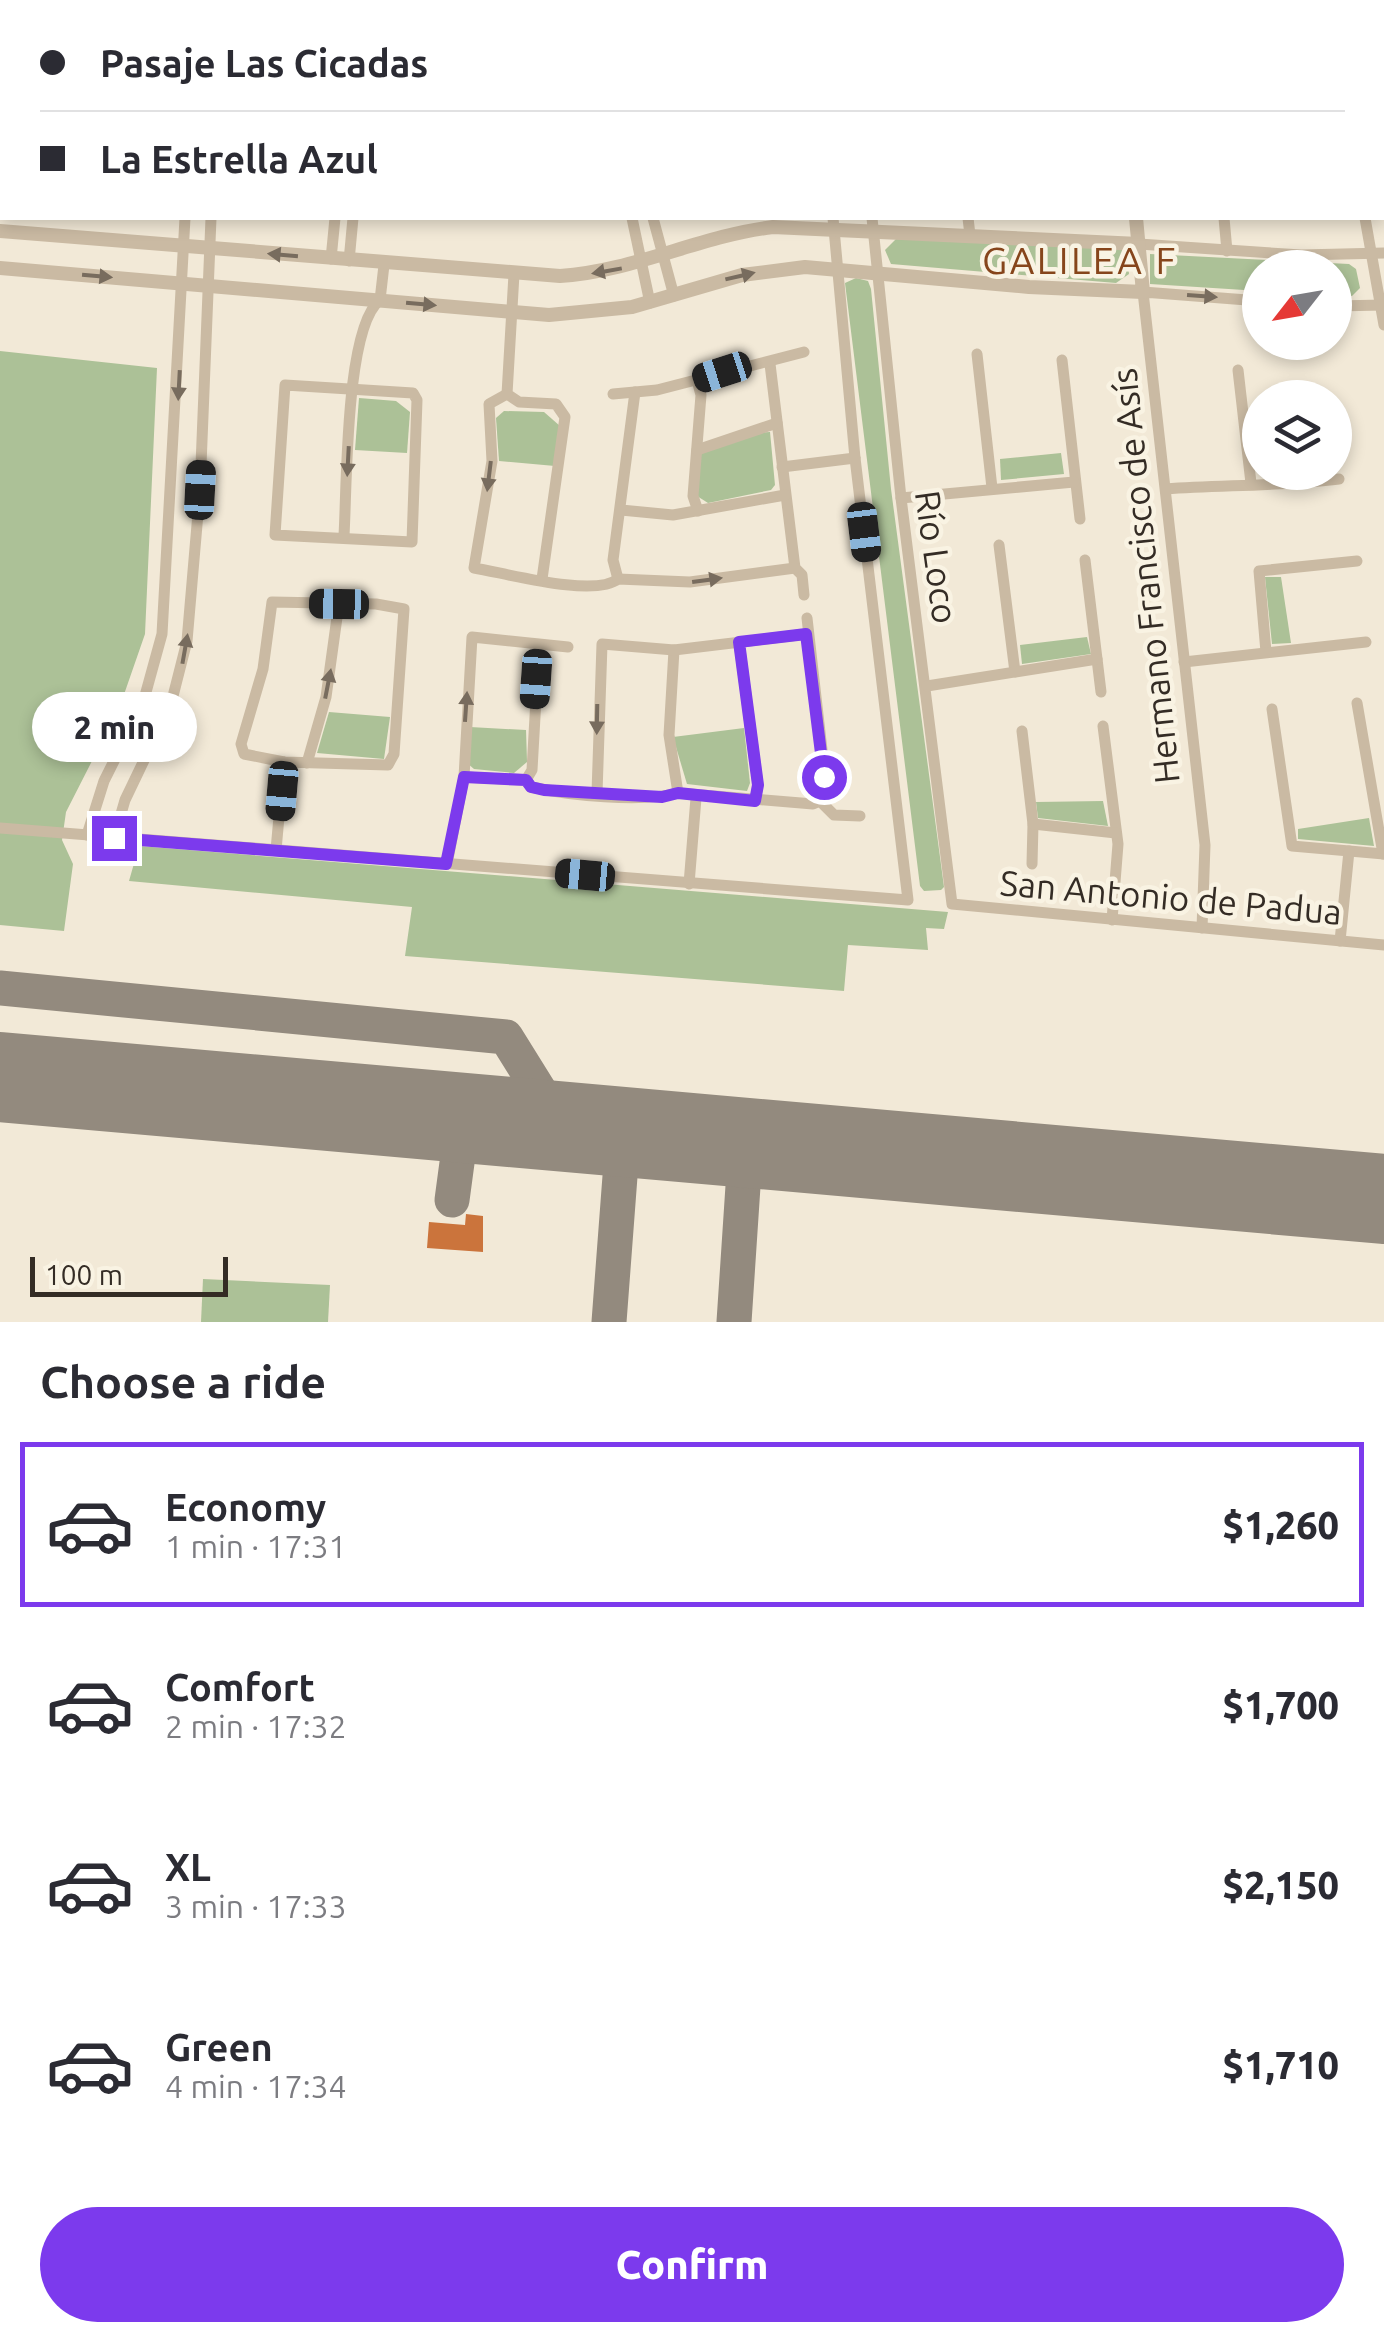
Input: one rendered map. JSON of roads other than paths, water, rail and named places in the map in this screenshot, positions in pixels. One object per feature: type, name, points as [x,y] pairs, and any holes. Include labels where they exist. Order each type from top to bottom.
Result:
[{"type":"street","points":[[87,835],[104,782],[142,703],[162,634],[185,220]]},
{"type":"street","points":[[114,838],[126,800],[171,704],[187,641],[211,220]]},
{"type":"street","points":[[332,259],[335,220]]},
{"type":"street","points":[[349,261],[353,220]]},
{"type":"street","points":[[632,220],[650,303]]},
{"type":"street","points":[[654,220],[674,296]]},
{"type":"street","points":[[968,220],[970,235]]},
{"type":"street","name":"Hermano Francisco de Asís","points":[[1136,220],[1206,856],[1202,928]]},
{"type":"street","points":[[1224,220],[1227,251]]},
{"type":"street","points":[[1366,220],[1378,253],[1384,324]]},
{"type":"street","points":[[0,231],[384,265],[560,276],[641,264],[736,232],[834,223],[1227,251],[1378,253]]},
{"type":"street","name":"Río Loco","points":[[689,884],[908,900],[855,458],[834,223]]},
{"type":"street","name":"Río Loco","points":[[872,223],[900,498],[928,686],[952,904]]},
{"type":"street","points":[[344,535],[353,387],[360,339],[372,306],[380,300],[384,265]]},
{"type":"street","points":[[0,268],[511,312],[574,314],[650,303],[757,272],[805,267],[1242,300]]},
{"type":"street","points":[[507,394],[514,274]]},
{"type":"street","points":[[1352,306],[1382,306]]},
{"type":"street","points":[[614,394],[697,380],[748,364],[770,364],[779,355],[804,352]]},
{"type":"street","points":[[977,354],[992,488]]},
{"type":"street","points":[[1062,360],[1080,519]]},
{"type":"street","points":[[770,364],[795,568],[802,574],[804,595]]},
{"type":"street","points":[[1238,370],[1242,403]]},
{"type":"street","points":[[697,380],[701,396],[692,496],[698,511]]},
{"type":"street","points":[[284,385],[353,387],[414,393],[417,400],[412,542],[344,535],[275,535],[284,385]]},
{"type":"street","points":[[618,579],[613,560],[635,392]]},
{"type":"street","points":[[507,394],[519,402],[556,404],[565,416],[542,579]]},
{"type":"street","points":[[507,394],[489,404],[492,461],[474,568],[576,584],[610,585],[618,579],[690,582],[795,568]]},
{"type":"street","points":[[697,450],[777,424]]},
{"type":"street","points":[[782,466],[855,458]]},
{"type":"street","points":[[900,498],[1074,482]]},
{"type":"street","points":[[1166,490],[1242,483]]},
{"type":"street","points":[[622,510],[673,515],[785,495]]},
{"type":"street","points":[[999,546],[1015,672]]},
{"type":"street","points":[[1086,560],[1101,692]]},
{"type":"street","points":[[1266,652],[1259,570],[1357,560]]},
{"type":"street","points":[[272,602],[339,604],[390,605],[406,613],[394,754],[384,767],[284,762],[248,756],[242,750],[264,669],[272,602]]},
{"type":"street","points":[[308,763],[326,696],[339,604]]},
{"type":"street","points":[[526,780],[531,787],[574,792],[662,797],[678,793],[696,798],[813,804],[820,800],[826,784],[806,618]]},
{"type":"street","points":[[597,793],[602,644],[674,650],[806,634]]},
{"type":"street","points":[[446,864],[464,777],[472,637],[568,647]]},
{"type":"street","points":[[739,642],[758,785],[755,801]]},
{"type":"street","points":[[1184,662],[1366,642]]},
{"type":"street","points":[[526,780],[532,770],[539,646]]},
{"type":"street","points":[[674,650],[669,722],[678,793]]},
{"type":"street","points":[[928,686],[1096,658]]},
{"type":"street","points":[[1272,709],[1292,846],[1384,854],[1357,702]]},
{"type":"street","points":[[1103,726],[1116,833],[1112,920]]},
{"type":"street","points":[[1022,731],[1033,824],[1032,864]]},
{"type":"street","points":[[276,850],[284,762]]},
{"type":"street","points":[[464,777],[526,780]]},
{"type":"street","points":[[0,828],[689,884],[696,798]]},
{"type":"street","points":[[820,800],[834,816],[860,816]]},
{"type":"street","points":[[1033,824],[1116,833]]},
{"type":"street","points":[[1340,941],[1348,851]]},
{"type":"street","name":"San Antonio de Padua","points":[[952,904],[1384,945]]},
{"type":"district","name":"GALILEA F","points":[[1080,260]]}]
